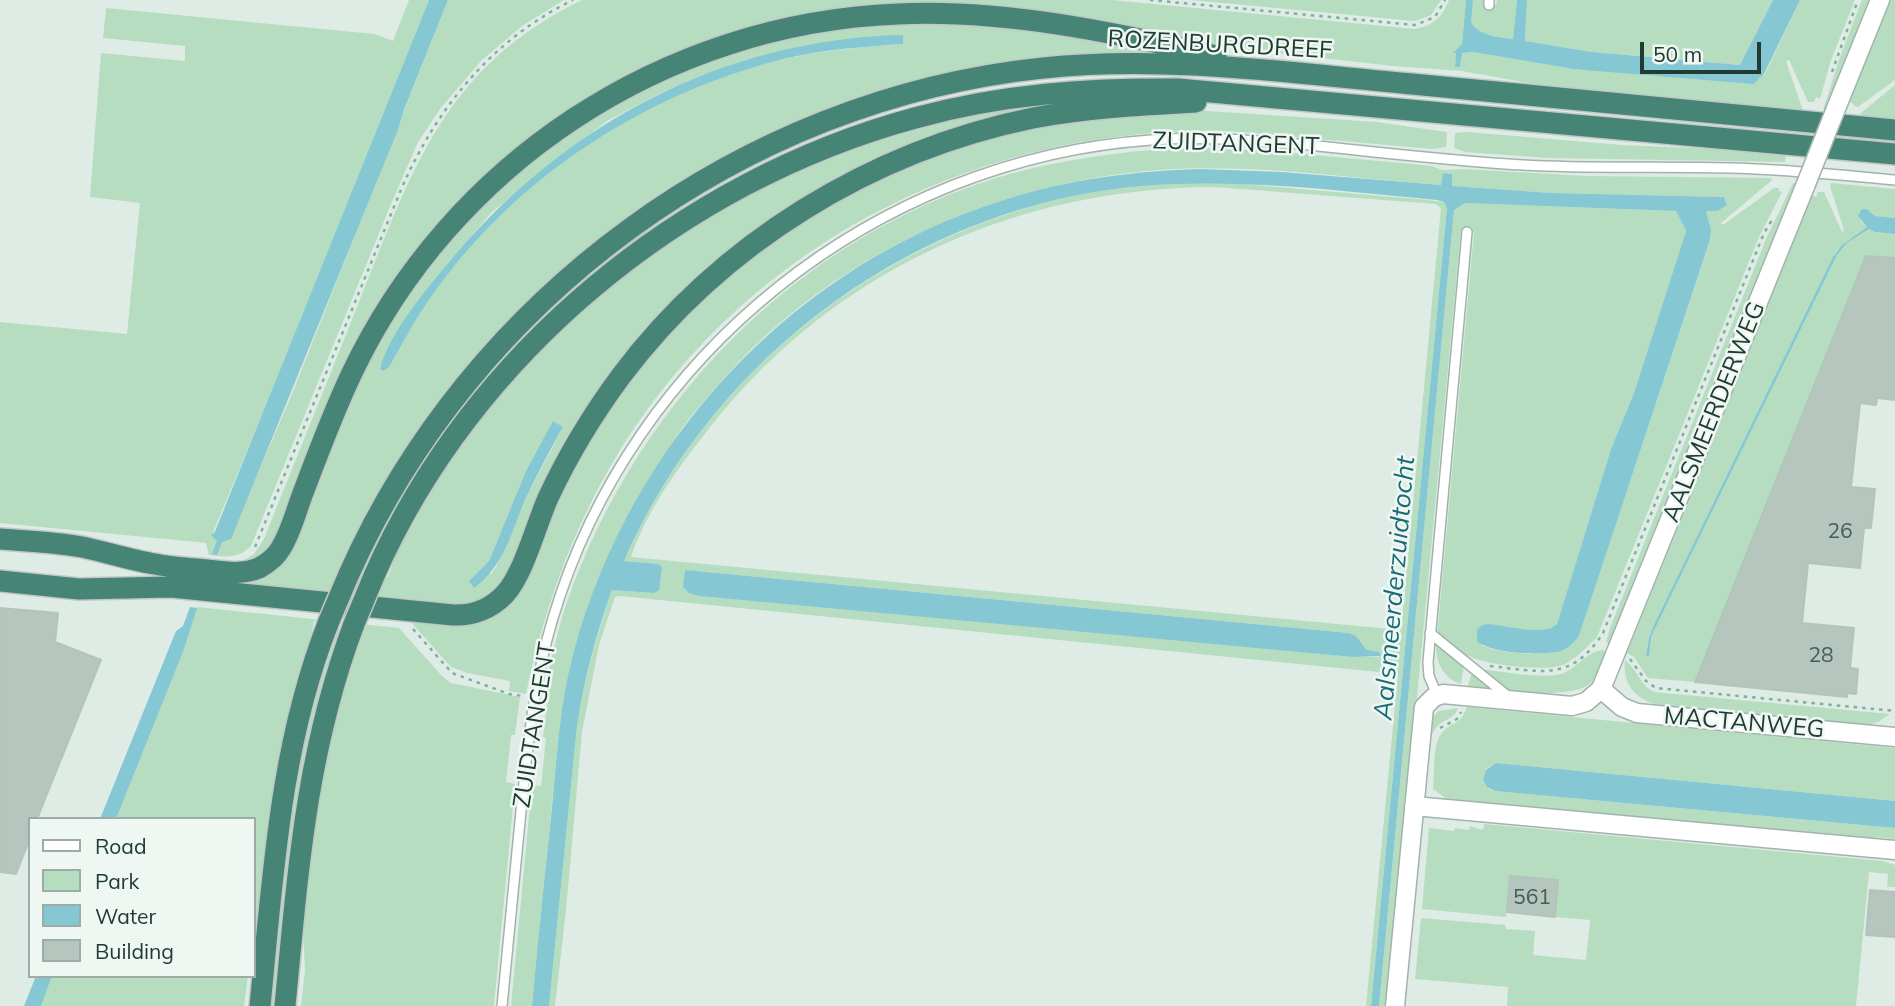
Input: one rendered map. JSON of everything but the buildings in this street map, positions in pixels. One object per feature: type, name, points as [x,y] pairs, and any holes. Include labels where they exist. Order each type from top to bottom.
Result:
[{"type":"highway","points":[[0,539],[74,546],[156,565],[243,572],[262,566],[276,555],[286,539],[324,437],[353,371],[381,318],[431,247],[478,194],[519,158],[583,111],[654,73],[713,48],[775,31],[844,18],[900,13],[991,17],[1139,38],[1279,72]]},
{"type":"highway","name":"ROZENBURGDREEF","points":[[260,1006],[283,790],[300,708],[329,621],[380,510],[414,453],[454,398],[505,338],[567,278],[615,239],[663,205],[741,160],[797,133],[860,109],[928,89],[994,75],[1045,68],[1130,63],[1279,72],[1895,130]]},
{"type":"highway","name":"ROZENBURGDREEF","points":[[285,1006],[300,845],[313,763],[325,711],[354,624],[374,576],[403,520],[441,458],[489,393],[539,338],[590,290],[643,249],[754,180],[818,151],[891,125],[951,109],[1010,97],[1126,88],[1278,97],[1895,154]]},
{"type":"highway","points":[[0,581],[79,589],[171,587],[453,615],[481,611],[507,592],[562,470],[601,405],[641,352],[720,271],[810,205],[909,155],[1018,121],[1109,107],[1278,97]]},
{"type":"street","name":"AALSMEERDERWEG","points":[[1601,690],[1880,0]]},
{"type":"street","points":[[1395,1006],[1422,714],[1427,703],[1437,695],[1575,705],[1591,699],[1601,690]]},
{"type":"street","name":"MACTANWEG","points":[[1601,690],[1622,707],[1637,713],[1895,737]]},
{"type":"street","points":[[1414,806],[1895,850]]},
{"type":"lane","name":"ZUIDTANGENT","points":[[502,1006],[534,698],[553,616],[589,524],[626,457],[677,384],[704,354],[747,311],[793,274],[854,233],[897,209],[994,170],[1053,155],[1122,143],[1179,139],[1279,143],[1530,165],[1758,169],[1895,180]]},
{"type":"lane","points":[[1437,695],[1428,672],[1430,633],[1467,232]]},
{"type":"lane","points":[[1430,633],[1513,701]]},
{"type":"path","points":[[251,552],[257,544],[400,192],[421,147],[456,95],[485,62],[532,24],[573,0]]},
{"type":"path","points":[[1150,0],[1415,25],[1434,17],[1445,0]]},
{"type":"path","points":[[1831,78],[1835,59],[1858,0]]},
{"type":"path","name":"AALSMEERDERWEG","points":[[1472,666],[1546,672],[1560,670],[1577,662],[1600,638],[1765,233],[1775,215]]},
{"type":"path","points":[[466,677],[509,694],[534,698]]},
{"type":"path","name":"MACTANWEG","points":[[1646,681],[1656,688],[1895,711]]},
{"type":"path","points":[[1437,732],[1459,716],[1464,696]]},
{"type":"green space","points":[[409,0],[429,0],[214,530],[215,537],[222,542],[256,478],[294,389],[448,0],[564,0],[522,26],[481,61],[440,109],[418,142],[251,546],[232,556],[209,555],[206,543],[0,523],[0,322],[127,334],[140,203],[90,197],[101,53],[185,61],[185,46],[103,38],[106,8],[374,34],[393,41]]},
{"type":"green space","points":[[582,0],[1111,0],[1415,29],[1436,20],[1449,0],[1466,0],[1462,44],[1456,53],[1455,67],[1462,53],[1473,52],[1573,69],[1760,77],[1764,76],[1800,0],[1855,0],[1831,60],[1820,99],[1816,97],[1814,102],[1808,102],[1789,60],[1786,61],[1801,112],[1574,91],[1462,71],[1222,47],[1048,20],[893,9],[627,80],[422,251],[274,545],[253,562],[240,563],[254,554],[264,539],[394,216],[436,131],[462,93],[494,59],[534,28]]},
{"type":"green space","points":[[1191,0],[1441,0],[1431,15],[1415,21]]},
{"type":"green space","points":[[1473,0],[1483,0],[1483,5],[1496,5],[1497,0],[1517,0],[1513,39],[1489,36],[1474,28],[1470,18]]},
{"type":"green space","points":[[1527,0],[1773,0],[1740,65],[1592,52],[1525,41]]},
{"type":"green space","points":[[1862,0],[1870,0],[1823,110],[1840,57]]},
{"type":"green space","points":[[1890,0],[1895,0],[1895,80],[1858,107],[1853,106],[1854,104],[1849,102]]},
{"type":"green space","points":[[933,18],[1135,43],[1134,54],[1038,60],[694,175],[576,259],[529,301],[454,383],[409,445],[336,574],[387,578],[393,559],[435,483],[498,397],[551,340],[608,288],[670,242],[735,201],[804,167],[876,139],[966,115],[1071,100],[878,164],[654,330],[495,593],[469,606],[206,586],[259,574],[361,365],[459,222],[590,113],[759,40]],"holes":[[[902,35],[902,44],[804,55]],[[787,58],[738,71],[685,91],[634,116],[541,179],[499,217],[461,258],[422,311],[389,367],[384,371],[380,367],[415,305],[492,212],[607,121],[700,76]],[[553,422],[563,427],[526,498],[496,567],[492,573],[469,581],[489,561],[526,471]]]},
{"type":"green space","points":[[1895,85],[1895,120],[1860,117],[1861,113]]},
{"type":"green space","points":[[1192,110],[1377,122],[1447,132],[1446,147],[1433,149],[1228,131],[1134,135],[1043,150],[955,177],[872,214],[795,262],[725,321],[663,389],[610,467],[582,521],[549,606],[526,694],[509,691],[510,681],[467,673],[451,667],[408,619],[485,616],[627,377],[735,265],[870,178],[1012,128]]},
{"type":"green space","points":[[1455,133],[1622,145],[1786,152],[1785,162],[1549,158],[1465,152],[1454,148]]},
{"type":"green space","points":[[1195,148],[1261,150],[1432,166],[1442,170],[1586,176],[1772,178],[1721,223],[1723,225],[1774,188],[1779,188],[1782,192],[1759,237],[1597,637],[1572,660],[1554,667],[1498,664],[1465,654],[1461,660],[1464,665],[1461,684],[1442,670],[1436,648],[1474,232],[1461,230],[1388,1006],[1379,1006],[1454,209],[1465,203],[1676,211],[1686,231],[1634,393],[1611,449],[1557,624],[1544,630],[1534,630],[1488,624],[1481,645],[1508,652],[1540,653],[1564,650],[1579,636],[1710,241],[1711,230],[1705,211],[1720,210],[1727,205],[1724,197],[1551,193],[1452,186],[1452,174],[1443,173],[1442,185],[1229,168],[1158,170],[1096,178],[1035,191],[975,210],[917,234],[862,264],[810,299],[762,340],[692,416],[664,459],[591,607],[574,652],[563,708],[532,1006],[511,1006],[532,785],[541,786],[546,738],[543,737],[548,698],[543,698],[562,616],[598,528],[639,455],[688,388],[744,327],[808,274],[877,229],[953,193],[1033,168],[1073,160]]},
{"type":"green space","points":[[1178,183],[1244,184],[1428,200],[1444,202],[1447,208],[1371,1006],[1366,1006],[1398,674],[620,596],[615,597],[599,645],[582,732],[555,1006],[549,1006],[577,726],[583,691],[612,590],[654,593],[657,564],[624,561],[658,494],[700,433],[748,377],[802,327],[862,284],[926,247],[995,218],[1067,197]],"holes":[[[1214,187],[1436,204],[1441,208],[1401,630],[631,557],[644,525],[671,480],[701,439],[750,381],[804,331],[864,287],[927,252],[994,224],[1065,204],[1138,191]],[[685,570],[1349,633],[1356,636],[1368,651],[1376,651],[1379,657],[1353,657],[684,587]]]},
{"type":"green space","points":[[1793,183],[1796,183],[1611,645],[1606,642],[1610,628],[1766,239]]},
{"type":"green space","points":[[1831,183],[1895,189],[1895,218],[1875,216],[1867,209],[1860,220],[1867,227],[1837,250],[1649,636],[1646,656],[1650,639],[1837,255],[1847,243],[1869,229],[1895,234],[1895,258],[1866,256],[1695,682],[1648,678],[1634,657],[1627,653],[1812,195],[1816,197],[1818,192],[1824,192],[1842,232],[1844,230]]},
{"type":"green space","points":[[197,607],[399,628],[451,683],[520,697],[515,735],[511,735],[506,782],[515,784],[494,1006],[301,1006],[305,970],[303,928],[311,835],[331,725],[364,627],[314,621],[256,935],[256,817],[117,817],[183,652],[188,628]]},
{"type":"green space","points":[[339,627],[339,637],[312,728],[298,796],[276,1006],[269,1006],[291,814],[310,720]]},
{"type":"green space","points":[[1603,650],[1608,652],[1598,675],[1578,690],[1530,693],[1468,686],[1471,675],[1479,669],[1532,675],[1561,674],[1592,653]]},
{"type":"green space","points":[[1625,660],[1654,692],[1890,714],[1867,725],[1655,704],[1641,698],[1631,688],[1625,675]]},
{"type":"green space","points":[[1467,707],[1895,748],[1895,801],[1496,763],[1486,769],[1483,779],[1489,789],[1495,791],[1895,828],[1895,839],[1875,837],[1874,840],[1448,800],[1433,789],[1436,746],[1441,734],[1461,719]]},
{"type":"green space","points":[[1458,708],[1454,715],[1433,732],[1429,744],[1426,777],[1430,719],[1439,711]]},
{"type":"green space","points":[[1484,824],[1883,861],[1895,865],[1895,887],[1887,887],[1888,874],[1869,872],[1856,1006],[1507,1006],[1508,987],[1415,979],[1421,918],[1505,925],[1506,929],[1535,931],[1533,955],[1586,960],[1590,920],[1555,917],[1510,876],[1506,917],[1422,909],[1429,828],[1454,831],[1455,828],[1469,830],[1470,826],[1483,830]]},
{"type":"green space","points":[[51,978],[248,978],[244,1006],[41,1006]]},
{"type":"water","points":[[429,0],[448,0],[231,539],[222,542],[217,555],[212,554],[217,541],[211,535],[214,534]]},
{"type":"water","points":[[1466,0],[1473,0],[1471,22],[1474,27],[1495,36],[1513,39],[1517,0],[1527,0],[1525,41],[1592,52],[1740,65],[1773,0],[1800,0],[1763,76],[1754,84],[1573,69],[1473,52],[1462,53],[1460,67],[1455,67],[1456,53],[1453,53],[1462,44]]},
{"type":"water","points":[[903,35],[903,44],[801,55],[733,74],[682,94],[632,119],[584,148],[540,180],[499,217],[461,258],[422,311],[389,367],[384,371],[380,369],[398,329],[445,267],[490,217],[539,172],[592,133],[648,100],[708,73],[770,53],[835,40]]},
{"type":"water","points":[[1201,169],[1282,172],[1441,185],[1443,173],[1452,174],[1452,186],[1551,193],[1724,197],[1727,205],[1718,211],[1706,211],[1711,230],[1710,240],[1579,636],[1564,650],[1539,653],[1493,649],[1477,641],[1477,630],[1488,624],[1543,630],[1557,624],[1611,449],[1634,393],[1686,231],[1676,211],[1465,203],[1454,210],[1379,1006],[1371,1006],[1447,208],[1444,202],[1437,200],[1290,187],[1179,184],[1142,186],[1059,199],[979,224],[903,259],[832,303],[768,357],[711,418],[663,487],[624,561],[658,564],[662,567],[659,590],[654,593],[612,590],[601,623],[577,726],[549,1006],[532,1006],[560,728],[574,651],[601,573],[636,500],[680,432],[732,370],[791,315],[856,268],[928,229],[1004,200],[1077,181],[1127,174]]},
{"type":"water","points":[[1862,209],[1867,209],[1875,216],[1895,218],[1895,234],[1869,229],[1847,243],[1837,255],[1651,637],[1649,656],[1646,656],[1654,625],[1833,257],[1841,246],[1867,227],[1858,216]]},
{"type":"water","points":[[553,421],[563,427],[525,500],[511,537],[493,570],[474,588],[469,581],[489,561],[526,471]]},
{"type":"water","points":[[685,570],[1349,633],[1356,636],[1367,650],[1379,652],[1381,656],[1353,657],[700,596],[689,593],[683,587]]},
{"type":"water","points":[[190,607],[197,608],[183,652],[117,817],[101,817],[176,631],[183,626]]},
{"type":"water","points":[[1496,763],[1895,801],[1895,828],[1495,791],[1487,787],[1483,779],[1486,770]]},
{"type":"water","points":[[35,978],[51,978],[41,1006],[24,1006]]},
{"type":"water label","name":"Aalsmeerderzuidtocht","points":[[1395,588]]}]
